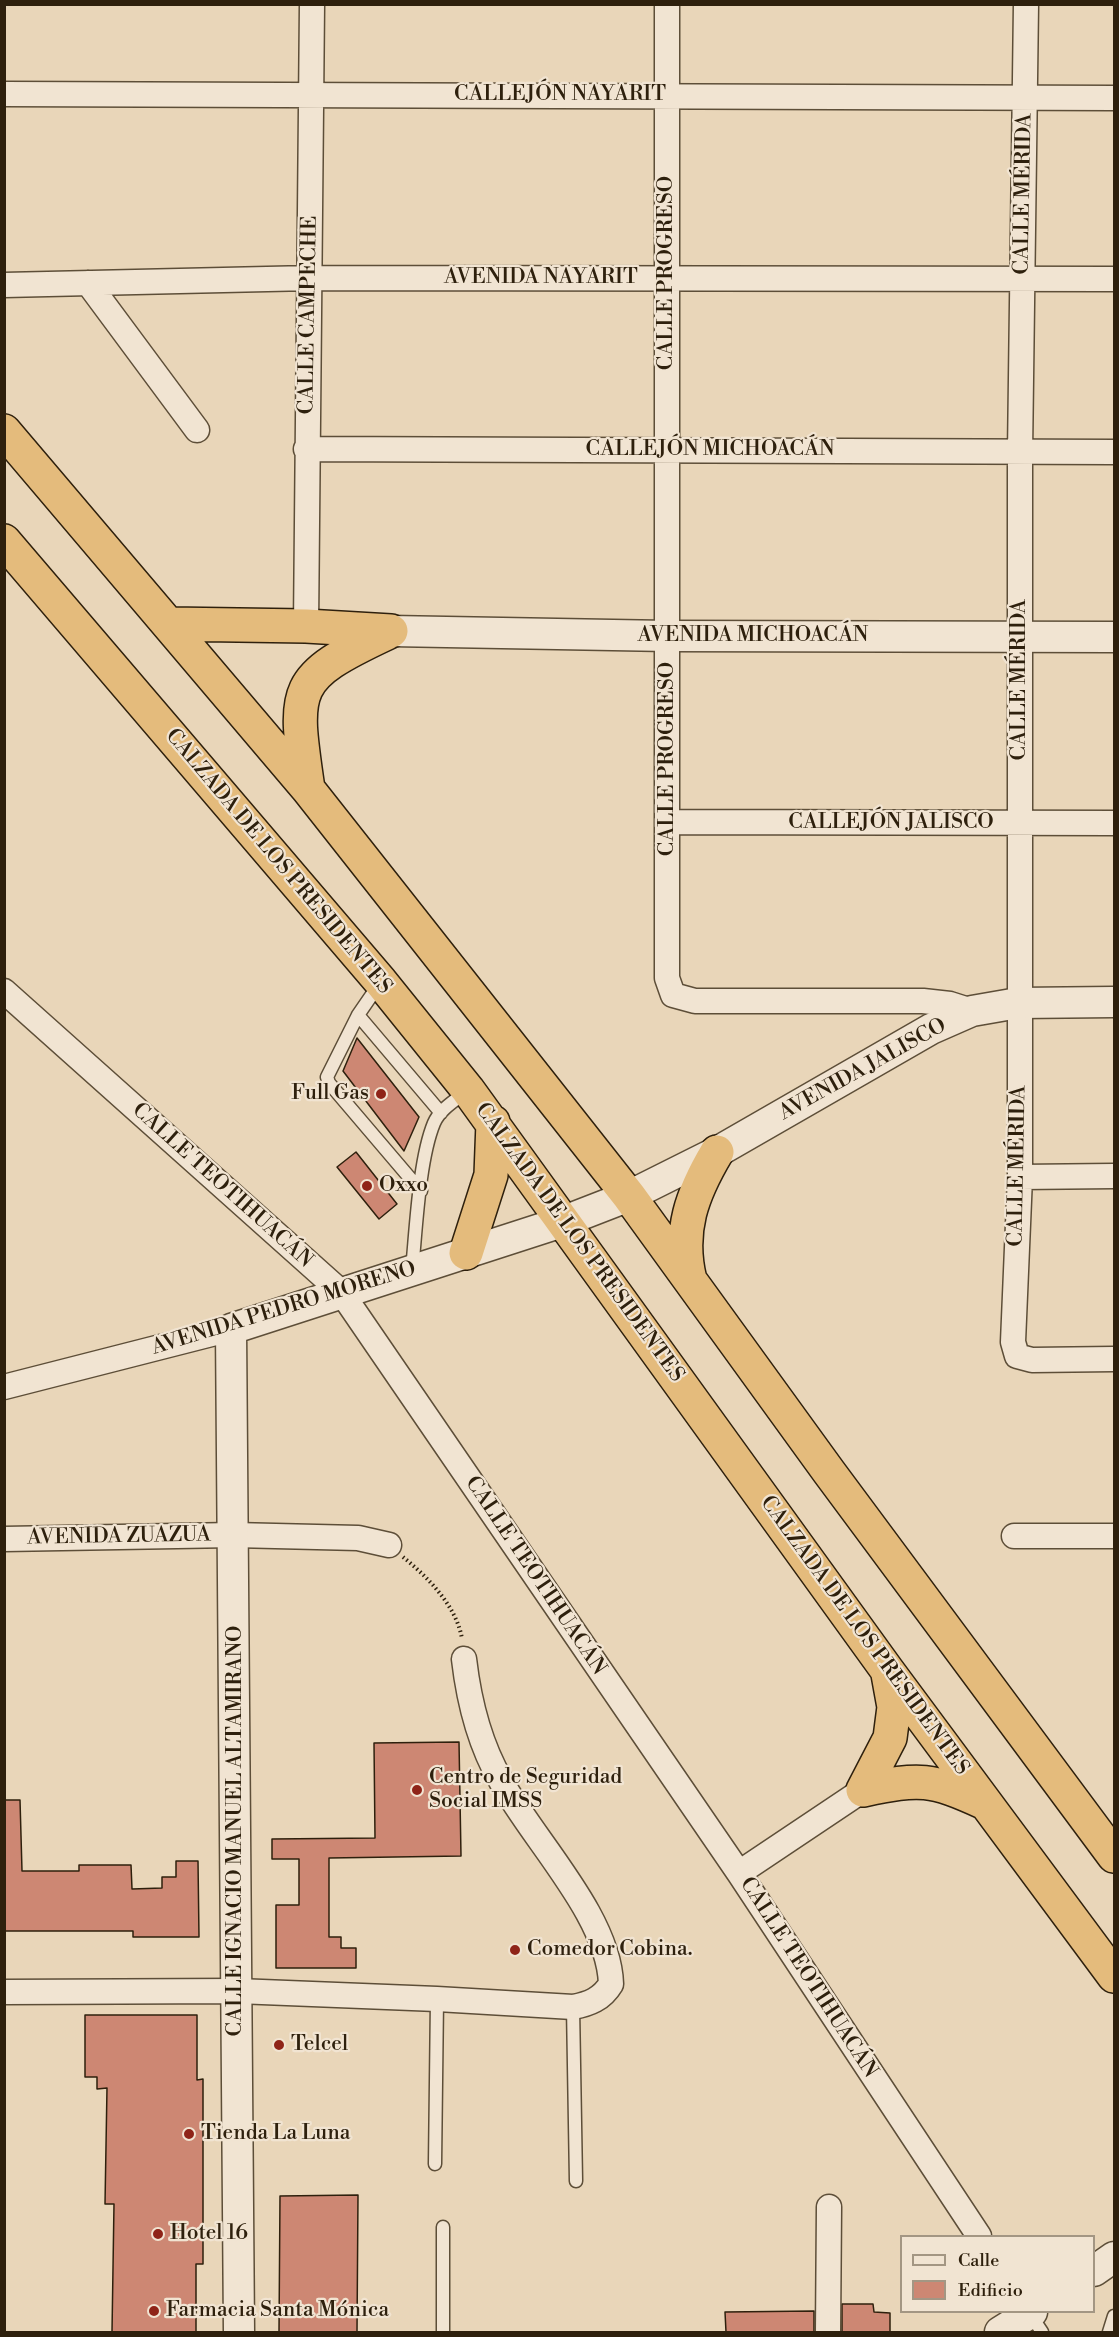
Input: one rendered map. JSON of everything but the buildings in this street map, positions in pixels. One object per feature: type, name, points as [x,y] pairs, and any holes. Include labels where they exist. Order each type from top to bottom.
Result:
[{"type":"highway","points":[[4,431],[308,789],[629,1196],[1114,1856]]},
{"type":"highway","name":"CALZADA DE LOS PRESIDENTES","points":[[4,541],[381,982],[493,1122],[562,1222],[887,1670],[1114,1976]]},
{"type":"highway","points":[[170,624],[306,626],[391,631]]},
{"type":"highway","points":[[308,789],[299,707],[307,685],[323,666],[391,631]]},
{"type":"highway","points":[[466,1253],[491,1175],[493,1122]]},
{"type":"highway","points":[[690,1281],[685,1259],[688,1214],[694,1193],[717,1152]]},
{"type":"highway","points":[[863,1790],[890,1738],[894,1707],[887,1670]]},
{"type":"highway","points":[[863,1790],[902,1782],[929,1781],[987,1804]]},
{"type":"street","name":"CALLE CAMPECHE","points":[[306,626],[306,449],[313,94],[312,4]]},
{"type":"street","name":"CALLE PROGRESO","points":[[667,4],[665,278],[668,450],[667,978],[673,995],[694,1001],[923,1001],[950,1004],[972,1011]]},
{"type":"street","name":"CALLE MÉRIDA","points":[[1026,4],[1019,636],[1020,1177],[1013,1342],[1017,1356],[1032,1360],[1114,1359]]},
{"type":"street","name":"CALLEJÓN NAYARIT","points":[[4,94],[668,94],[1114,98]]},
{"type":"street","name":"AVENIDA NAYARIT","points":[[4,285],[311,278],[1022,281],[1114,279]]},
{"type":"street","points":[[88,283],[197,430]]},
{"type":"street","name":"CALLEJÓN MICHOACÁN","points":[[306,449],[1114,452]]},
{"type":"street","name":"AVENIDA MICHOACÁN","points":[[391,631],[668,636],[1114,637]]},
{"type":"street","name":"CALLEJÓN JALISCO","points":[[668,822],[1114,823]]},
{"type":"street","name":"CALLE TEOTIHUACÁN","points":[[4,991],[341,1292],[739,1874],[978,2235]]},
{"type":"street","name":"AVENIDA JALISCO","points":[[562,1222],[629,1196],[717,1152],[931,1029],[972,1011],[1018,1003],[1114,1002]]},
{"type":"street","points":[[1020,1177],[1114,1176]]},
{"type":"street","name":"AVENIDA PEDRO MORENO","points":[[4,1387],[231,1329],[562,1222]]},
{"type":"street","name":"CALLE IGNACIO MANUEL ALTAMIRANO","points":[[231,1329],[239,2332]]},
{"type":"street","name":"AVENIDA ZUAZUA","points":[[4,1539],[234,1534],[358,1538],[389,1545]]},
{"type":"street","points":[[1014,1536],[1114,1536]]},
{"type":"street","points":[[4,1992],[237,1991],[580,2006],[605,1993],[611,1984],[604,1948],[585,1908],[500,1780],[480,1735],[468,1697],[464,1659]]},
{"type":"street","points":[[739,1874],[863,1790]]},
{"type":"street","points":[[828,2332],[829,2207]]},
{"type":"street","points":[[1095,2270],[1114,2257]]},
{"type":"street","points":[[1000,2332],[1033,2317]]},
{"type":"lane","points":[[381,982],[358,1015],[328,1070],[329,1083],[421,1191]]},
{"type":"lane","points":[[358,1015],[441,1113]]},
{"type":"lane","points":[[412,1270],[421,1191],[434,1124],[441,1113],[468,1090]]},
{"type":"lane","points":[[435,2164],[437,1999]]},
{"type":"lane","points":[[576,2181],[580,2006]]},
{"type":"lane","points":[[442,2227],[443,2332]]},
{"type":"lane","points":[[1109,2332],[1114,2316]]},
{"type":"path","points":[[389,1545],[409,1562],[451,1608],[459,1622],[464,1659]]},
{"type":"place","name":"Full Gas","points":[[381,1094]]},
{"type":"place","name":"Oxxo","points":[[367,1186]]},
{"type":"place","name":"Centro de Seguridad Social IMSS","points":[[417,1790]]},
{"type":"place","name":"Comedor Cobina.","points":[[515,1950]]},
{"type":"place","name":"Telcel","points":[[279,2045]]},
{"type":"place","name":"Tienda La Luna","points":[[189,2134]]},
{"type":"place","name":"Hotel 16","points":[[158,2234]]},
{"type":"place","name":"Farmacia Santa Mónica","points":[[154,2311]]}]
